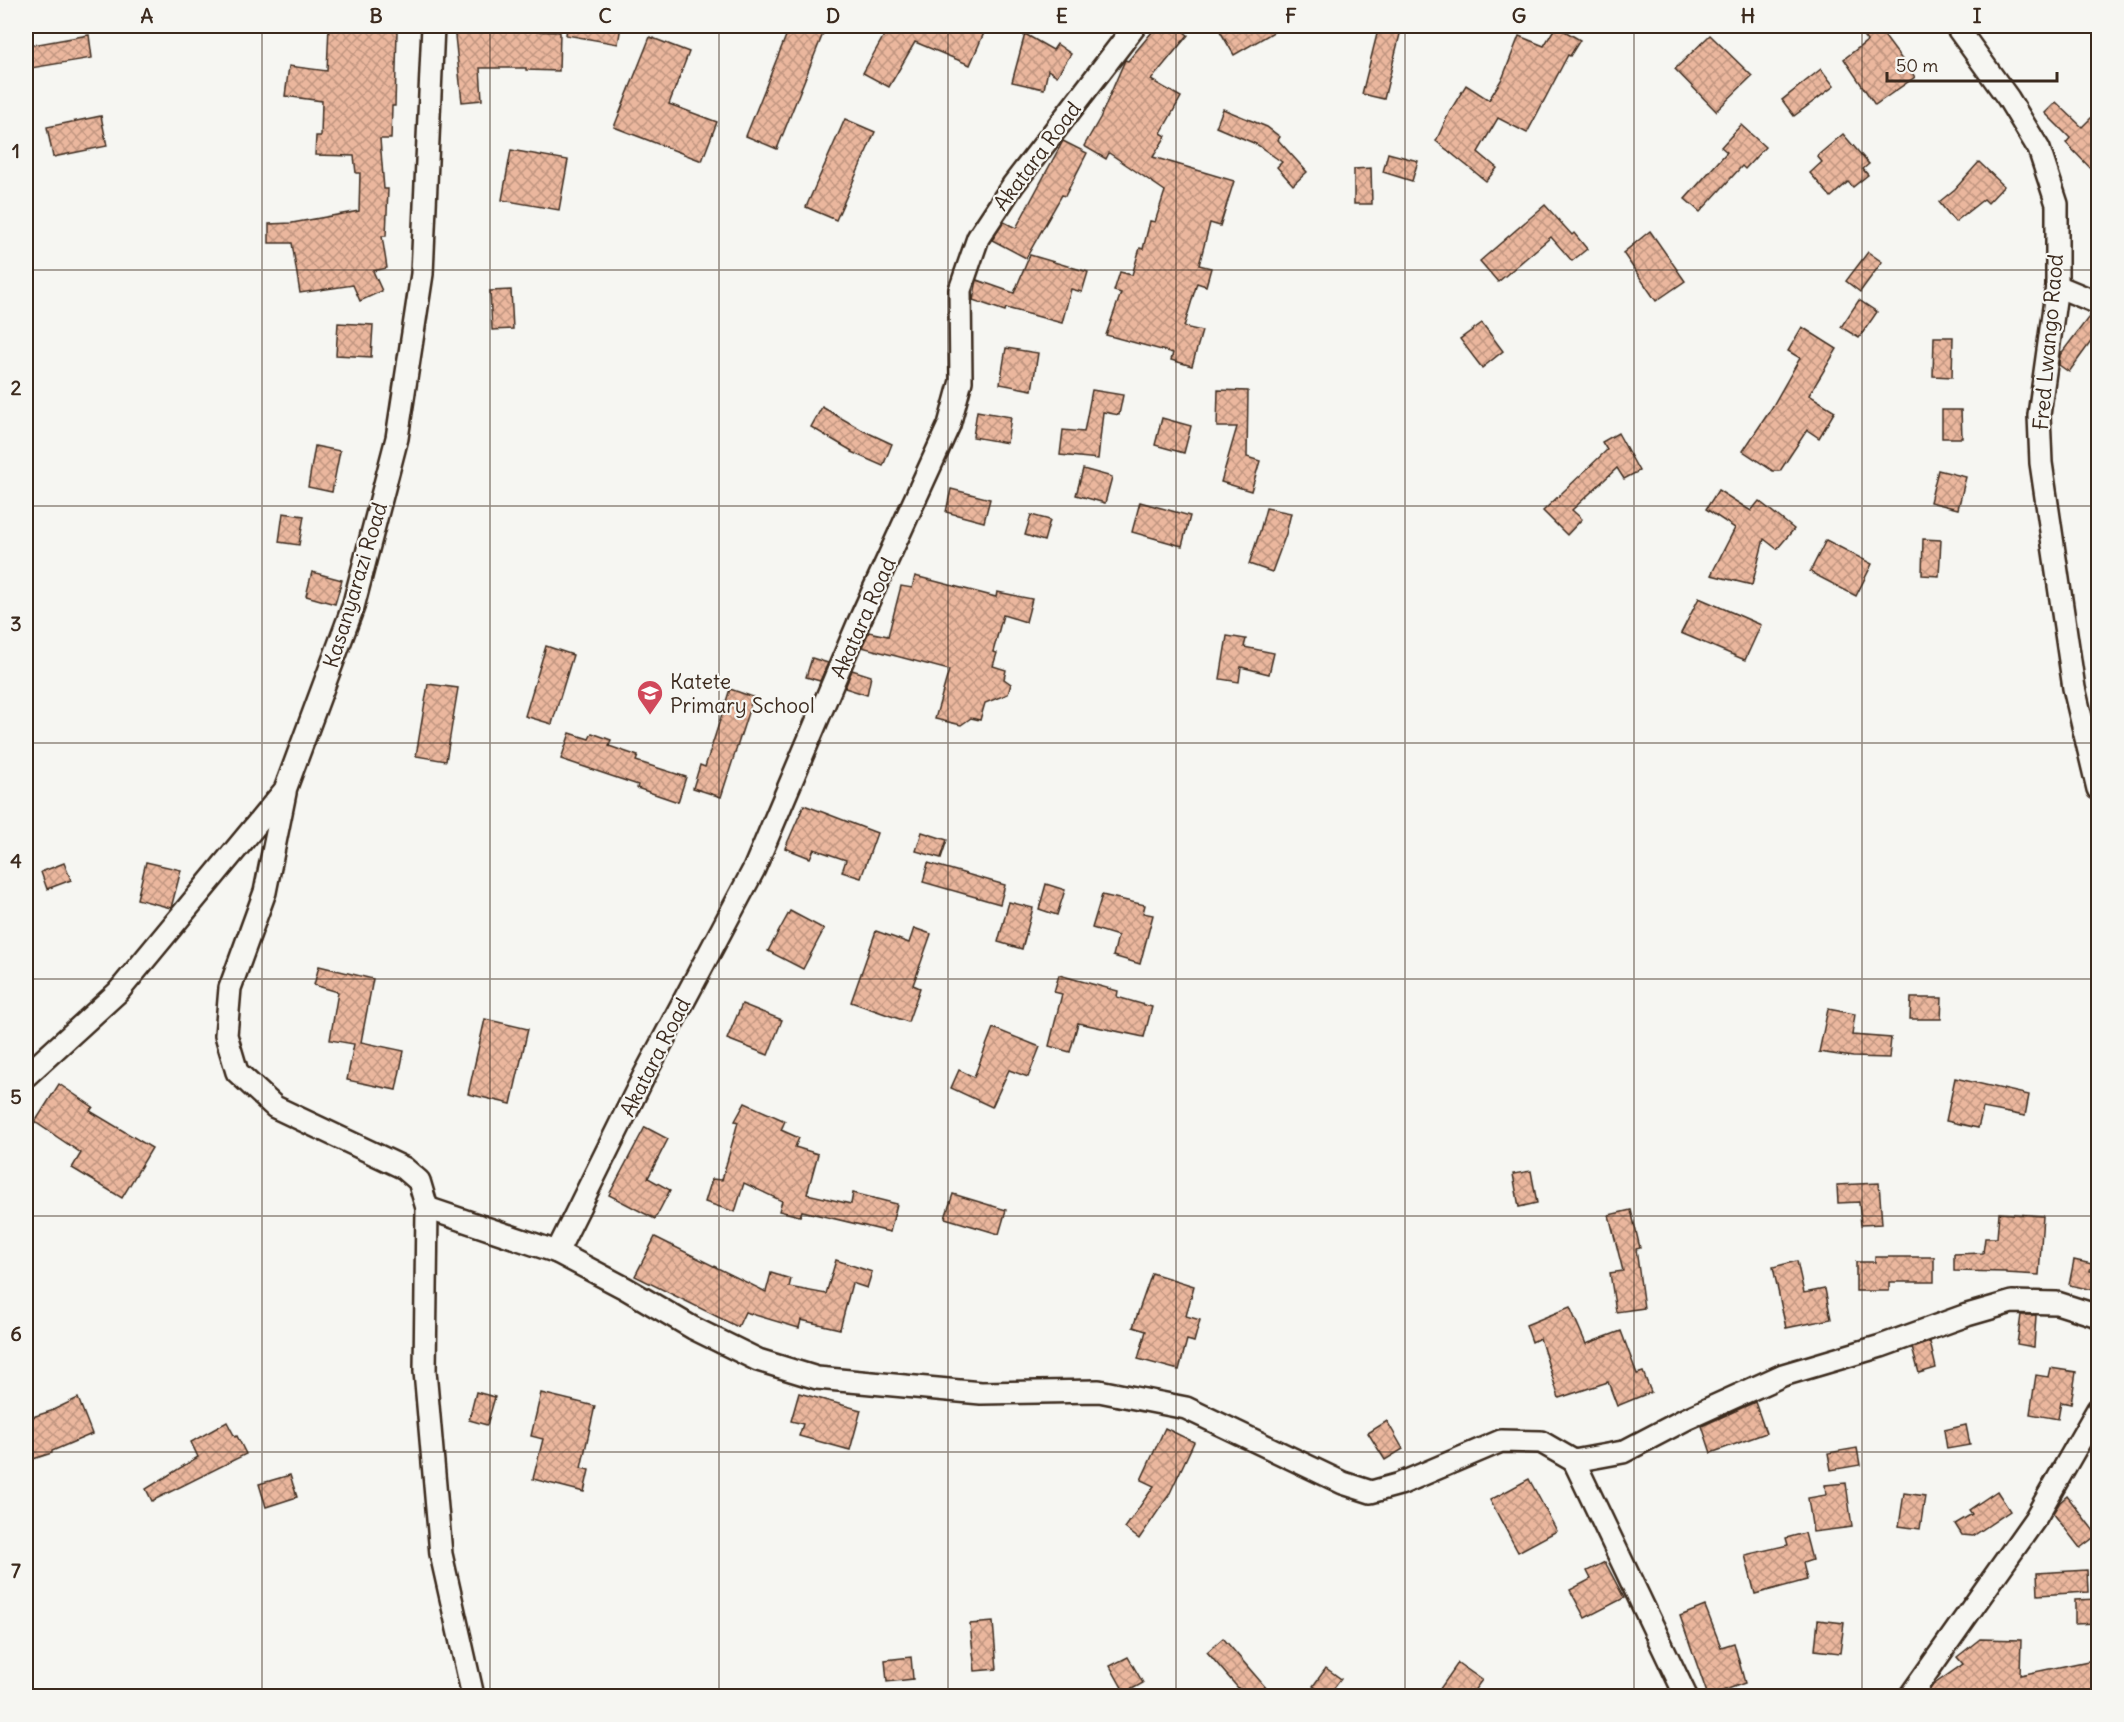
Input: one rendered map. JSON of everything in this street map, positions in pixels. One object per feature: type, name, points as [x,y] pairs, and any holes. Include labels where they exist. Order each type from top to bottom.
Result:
[{"type":"street","name":"Kasanyarazi Road","points":[[26,1076],[118,992],[285,790],[353,607],[397,438],[422,274],[433,26]]},
{"type":"street","name":"Akatara Road","points":[[557,1252],[644,1076],[754,869],[858,624],[950,425],[961,381],[960,290],[978,237],[1013,185],[1136,26]]},
{"type":"street","name":"Fred Lwango Raod","points":[[1956,26],[2008,98],[2039,149],[2057,204],[2057,286],[2038,415],[2041,463],[2074,688],[2098,789]]},
{"type":"street","points":[[2057,286],[2098,303]]},
{"type":"street","points":[[285,790],[265,892],[230,988],[225,1035],[237,1072],[275,1107],[404,1168],[419,1181],[427,1208],[425,1371],[441,1554],[473,1696]]},
{"type":"street","points":[[427,1208],[557,1252],[693,1328],[758,1360],[817,1378],[981,1393],[1099,1391],[1186,1408],[1343,1483],[1371,1492],[1400,1484],[1501,1441],[1541,1442],[1574,1461],[1686,1696]]},
{"type":"street","points":[[1574,1461],[1623,1452],[1686,1419],[1783,1375],[1881,1346],[1967,1315],[2012,1302],[2057,1303],[2098,1316]]},
{"type":"street","points":[[1910,1696],[2035,1519],[2098,1409]]},
{"type":"building","points":[[329,26],[353,26],[352,30],[397,31],[395,106],[392,106],[391,139],[380,139],[384,189],[388,189],[386,236],[382,236],[387,268],[373,271],[382,291],[360,301],[353,285],[300,293],[292,243],[269,243],[269,224],[292,223],[359,211],[360,173],[356,173],[354,156],[315,155],[316,136],[321,136],[322,101],[285,96],[289,66],[327,71]]},
{"type":"building","points":[[454,26],[493,26],[494,30],[560,32],[559,71],[480,68],[482,100],[462,102]]},
{"type":"building","points":[[567,26],[621,26],[618,44],[566,35]]},
{"type":"building","points":[[790,26],[826,26],[777,149],[746,136]]},
{"type":"building","points":[[877,26],[987,26],[970,65],[915,42],[889,87],[863,73],[887,30]]},
{"type":"building","points":[[1157,26],[1177,26],[1188,35],[1151,80],[1181,97],[1161,133],[1166,136],[1153,157],[1234,181],[1220,226],[1210,223],[1199,265],[1211,268],[1206,286],[1197,283],[1184,327],[1202,331],[1192,366],[1171,360],[1173,353],[1106,335],[1121,293],[1114,291],[1120,272],[1132,275],[1140,248],[1143,249],[1150,221],[1155,222],[1165,191],[1109,153],[1106,159],[1084,146],[1100,118],[1125,60],[1128,61]]},
{"type":"building","points":[[1217,26],[1284,26],[1234,55]]},
{"type":"building","points":[[1379,26],[1402,26],[1384,99],[1362,94]]},
{"type":"building","points":[[1556,26],[1580,40],[1570,56],[1568,55],[1527,133],[1498,118],[1478,152],[1497,168],[1486,181],[1436,141],[1450,111],[1466,85],[1489,100],[1503,77],[1519,36],[1544,46]]},
{"type":"building","points":[[1856,26],[1877,26],[1915,77],[1875,105],[1844,59],[1867,41]]},
{"type":"building","points":[[1025,34],[1053,50],[1057,44],[1071,54],[1057,76],[1048,70],[1044,89],[1012,82]]},
{"type":"building","points":[[89,35],[92,58],[31,68],[27,46]]},
{"type":"building","points":[[1710,35],[1752,76],[1716,111],[1675,69]]},
{"type":"building","points":[[650,37],[689,52],[669,104],[717,122],[702,161],[614,127]]},
{"type":"building","points":[[1821,69],[1834,86],[1794,116],[1782,100]]},
{"type":"building","points":[[2056,102],[2082,127],[2098,111],[2098,176],[2066,143],[2070,138],[2045,113]]},
{"type":"building","points":[[1223,109],[1267,127],[1280,137],[1278,140],[1307,172],[1293,185],[1277,167],[1282,162],[1256,144],[1216,127]]},
{"type":"building","points":[[101,116],[107,146],[53,157],[47,127]]},
{"type":"building","points":[[845,119],[875,132],[836,220],[806,207]]},
{"type":"building","points":[[1741,125],[1765,147],[1745,169],[1742,166],[1700,212],[1685,199],[1727,152],[1721,147]]},
{"type":"building","points":[[1843,134],[1869,164],[1863,169],[1868,175],[1853,187],[1848,182],[1831,197],[1810,173],[1822,162],[1817,156]]},
{"type":"building","points":[[1063,141],[1087,153],[1065,196],[1062,195],[1026,258],[992,240],[1004,222],[1016,228]]},
{"type":"building","points":[[511,150],[568,160],[559,210],[502,200]]},
{"type":"building","points":[[1388,153],[1418,161],[1412,181],[1383,172]]},
{"type":"building","points":[[1979,162],[2004,186],[1988,203],[1984,199],[1955,222],[1939,202],[1955,189]]},
{"type":"building","points":[[1371,168],[1372,204],[1354,204],[1354,169]]},
{"type":"building","points":[[1545,205],[1587,249],[1572,261],[1551,237],[1498,282],[1480,261]]},
{"type":"building","points":[[1650,231],[1685,281],[1656,301],[1623,253]]},
{"type":"building","points":[[1868,252],[1882,262],[1860,292],[1846,281]]},
{"type":"building","points":[[1030,255],[1088,272],[1082,292],[1071,289],[1062,323],[1006,308],[1005,311],[973,300],[977,280],[1014,293]]},
{"type":"building","points":[[511,290],[513,329],[492,330],[490,291]]},
{"type":"building","points":[[1859,300],[1877,312],[1859,338],[1841,327]]},
{"type":"building","points":[[2091,314],[2098,316],[2098,332],[2069,372],[2059,365],[2060,355]]},
{"type":"building","points":[[338,323],[373,325],[371,357],[336,355]]},
{"type":"building","points":[[1482,323],[1503,351],[1482,368],[1460,339]]},
{"type":"building","points":[[1802,327],[1837,349],[1809,395],[1835,411],[1819,438],[1807,430],[1780,471],[1773,471],[1743,451],[1771,409],[1800,358],[1788,351]]},
{"type":"building","points":[[1934,337],[1953,337],[1952,377],[1933,376]]},
{"type":"building","points":[[1006,348],[1038,353],[1032,390],[1000,384]]},
{"type":"building","points":[[1092,390],[1123,395],[1119,415],[1103,412],[1098,459],[1060,455],[1063,430],[1084,432]]},
{"type":"building","points":[[1218,390],[1248,391],[1247,457],[1260,461],[1251,491],[1221,482],[1237,427],[1217,427]]},
{"type":"building","points":[[822,407],[892,444],[883,466],[851,452],[811,427]]},
{"type":"building","points":[[1942,410],[1961,410],[1962,438],[1942,438]]},
{"type":"building","points":[[977,411],[1011,417],[1007,443],[973,437]]},
{"type":"building","points":[[1162,418],[1191,426],[1184,453],[1155,445]]},
{"type":"building","points":[[1618,433],[1639,471],[1624,479],[1617,468],[1572,510],[1582,519],[1567,535],[1543,511],[1607,450],[1602,442]]},
{"type":"building","points":[[315,446],[340,451],[332,492],[308,487]]},
{"type":"building","points":[[1083,469],[1112,477],[1105,503],[1076,495]]},
{"type":"building","points":[[1938,470],[1966,477],[1958,509],[1930,502]]},
{"type":"building","points":[[951,489],[990,499],[984,522],[946,512]]},
{"type":"building","points":[[1718,490],[1751,511],[1759,501],[1794,529],[1777,549],[1764,539],[1752,585],[1711,575],[1735,528],[1706,509]]},
{"type":"building","points":[[1140,502],[1190,516],[1182,546],[1132,532]]},
{"type":"building","points":[[1266,508],[1291,513],[1272,572],[1249,564]]},
{"type":"building","points":[[283,513],[304,516],[299,545],[279,542]]},
{"type":"building","points":[[1031,515],[1050,520],[1044,541],[1025,535]]},
{"type":"building","points":[[1923,539],[1941,540],[1939,576],[1922,575]]},
{"type":"building","points":[[1826,540],[1872,564],[1856,596],[1810,572]]},
{"type":"building","points":[[312,572],[342,580],[335,604],[306,596]]},
{"type":"building","points":[[915,576],[996,597],[997,592],[1032,599],[1026,622],[1003,615],[993,652],[997,653],[993,666],[1006,670],[1004,679],[1011,684],[1008,694],[985,703],[980,720],[971,718],[961,725],[935,719],[949,670],[862,647],[869,632],[888,636],[901,586],[912,588]]},
{"type":"building","points":[[1699,598],[1761,625],[1745,660],[1681,633]]},
{"type":"building","points":[[1227,636],[1246,639],[1244,647],[1274,653],[1269,674],[1241,667],[1239,682],[1220,679]]},
{"type":"building","points":[[546,646],[573,655],[552,724],[525,716]]},
{"type":"building","points":[[812,658],[828,663],[820,681],[806,677]]},
{"type":"building","points":[[852,670],[871,676],[867,695],[845,688]]},
{"type":"building","points":[[428,684],[458,688],[446,761],[416,756]]},
{"type":"building","points":[[730,689],[753,697],[721,797],[693,788],[700,765],[705,767]]},
{"type":"building","points":[[570,733],[589,739],[592,733],[611,740],[609,746],[638,756],[636,761],[686,777],[678,802],[637,788],[638,785],[561,759]]},
{"type":"building","points":[[804,805],[877,833],[861,878],[842,872],[846,860],[814,849],[810,858],[785,848]]},
{"type":"building","points":[[922,832],[947,840],[941,858],[916,851]]},
{"type":"building","points":[[146,862],[181,870],[171,908],[137,899]]},
{"type":"building","points":[[64,863],[71,880],[47,889],[41,872]]},
{"type":"building","points":[[928,863],[1005,885],[1000,904],[923,882]]},
{"type":"building","points":[[1046,884],[1065,890],[1057,915],[1039,909]]},
{"type":"building","points":[[1102,895],[1145,905],[1143,913],[1153,915],[1140,964],[1113,956],[1118,936],[1092,928]]},
{"type":"building","points":[[1009,902],[1033,908],[1022,949],[998,942]]},
{"type":"building","points":[[790,911],[824,929],[803,969],[768,951]]},
{"type":"building","points":[[914,928],[931,934],[913,985],[920,988],[908,1022],[851,1002],[876,931],[909,943]]},
{"type":"building","points":[[319,966],[373,979],[361,1042],[404,1051],[396,1090],[347,1080],[354,1044],[330,1040],[338,992],[314,985]]},
{"type":"building","points":[[1059,975],[1118,991],[1117,997],[1152,1007],[1144,1037],[1078,1023],[1070,1052],[1049,1046],[1062,994],[1054,992]]},
{"type":"building","points":[[1911,998],[1942,998],[1941,1019],[1910,1019]]},
{"type":"building","points":[[742,1004],[782,1020],[768,1055],[727,1039]]},
{"type":"building","points":[[1828,1009],[1855,1014],[1852,1035],[1891,1038],[1889,1058],[1853,1057],[1819,1052]]},
{"type":"building","points":[[485,1019],[528,1029],[511,1104],[468,1094]]},
{"type":"building","points":[[993,1028],[1040,1047],[1028,1077],[1009,1070],[992,1107],[951,1088],[959,1070],[974,1077]]},
{"type":"building","points":[[1955,1078],[2029,1095],[2025,1116],[1983,1108],[1978,1128],[1946,1121]]},
{"type":"building","points":[[59,1084],[93,1107],[90,1111],[152,1148],[122,1198],[72,1168],[81,1153],[35,1122]]},
{"type":"building","points":[[745,1103],[785,1121],[781,1130],[799,1138],[795,1147],[818,1154],[807,1194],[851,1204],[853,1193],[897,1204],[890,1232],[802,1211],[800,1216],[779,1211],[782,1201],[744,1183],[735,1212],[705,1202],[712,1179],[722,1180],[738,1122],[735,1121]]},
{"type":"building","points":[[645,1127],[668,1139],[648,1178],[670,1190],[655,1219],[609,1195]]},
{"type":"building","points":[[1531,1171],[1537,1203],[1519,1207],[1513,1174]]},
{"type":"building","points":[[1879,1183],[1882,1224],[1861,1225],[1859,1202],[1838,1203],[1837,1185]]},
{"type":"building","points":[[953,1194],[1006,1210],[999,1234],[945,1218]]},
{"type":"building","points":[[1631,1210],[1640,1248],[1636,1249],[1644,1308],[1616,1312],[1610,1273],[1623,1271],[1609,1215]]},
{"type":"building","points":[[1999,1213],[2043,1216],[2039,1275],[1954,1271],[1954,1254],[1983,1253],[1985,1238],[1997,1238]]},
{"type":"building","points":[[655,1237],[766,1292],[771,1273],[791,1279],[789,1287],[826,1294],[836,1260],[872,1272],[867,1288],[852,1283],[840,1329],[801,1320],[799,1328],[745,1312],[738,1327],[635,1276]]},
{"type":"building","points":[[1875,1257],[1934,1257],[1934,1282],[1889,1282],[1889,1291],[1856,1291],[1856,1262],[1875,1262]]},
{"type":"building","points":[[2074,1260],[2092,1264],[2090,1271],[2098,1273],[2098,1291],[2069,1285]]},
{"type":"building","points":[[1797,1261],[1804,1293],[1825,1289],[1831,1319],[1786,1328],[1773,1267]]},
{"type":"building","points":[[1152,1273],[1194,1286],[1186,1316],[1200,1320],[1194,1342],[1187,1340],[1179,1370],[1138,1359],[1146,1331],[1133,1327]]},
{"type":"building","points":[[1570,1307],[1586,1344],[1621,1331],[1637,1374],[1643,1372],[1651,1392],[1617,1406],[1608,1382],[1559,1398],[1540,1338],[1532,1342],[1526,1325]]},
{"type":"building","points":[[2021,1315],[2036,1315],[2034,1347],[2017,1344]]},
{"type":"building","points":[[1930,1342],[1936,1368],[1919,1373],[1912,1348]]},
{"type":"building","points":[[2050,1368],[2076,1372],[2071,1404],[2061,1402],[2058,1419],[2030,1414],[2036,1375],[2048,1377]]},
{"type":"building","points":[[476,1392],[495,1397],[487,1425],[469,1420]]},
{"type":"building","points":[[541,1393],[595,1406],[581,1468],[589,1470],[584,1492],[533,1479],[543,1439],[531,1436]]},
{"type":"building","points":[[799,1393],[861,1410],[850,1450],[799,1436],[803,1424],[791,1421]]},
{"type":"building","points":[[78,1398],[92,1434],[52,1451],[52,1453],[30,1460],[26,1446],[26,1419],[51,1411]]},
{"type":"building","points":[[1755,1402],[1766,1433],[1711,1453],[1702,1426]]},
{"type":"building","points":[[1387,1421],[1403,1449],[1385,1460],[1368,1433]]},
{"type":"building","points":[[227,1422],[246,1454],[152,1501],[146,1489],[198,1457],[191,1442]]},
{"type":"building","points":[[1966,1425],[1970,1445],[1947,1449],[1944,1430]]},
{"type":"building","points":[[1165,1428],[1194,1442],[1169,1495],[1139,1539],[1125,1528],[1154,1486],[1141,1480]]},
{"type":"building","points":[[1857,1448],[1860,1465],[1831,1470],[1828,1453]]},
{"type":"building","points":[[290,1475],[297,1497],[266,1507],[259,1484]]},
{"type":"building","points":[[1529,1479],[1557,1531],[1518,1552],[1490,1500]]},
{"type":"building","points":[[1846,1483],[1852,1527],[1813,1532],[1808,1498],[1826,1495],[1825,1485]]},
{"type":"building","points":[[1997,1491],[2010,1511],[1973,1536],[1962,1535],[1955,1524],[1972,1514],[1969,1510]]},
{"type":"building","points":[[1904,1493],[1925,1496],[1920,1529],[1899,1526]]},
{"type":"building","points":[[2067,1496],[2097,1535],[2080,1548],[2053,1513]]},
{"type":"building","points":[[1805,1533],[1812,1560],[1803,1563],[1807,1580],[1755,1594],[1745,1555],[1788,1545],[1786,1538]]},
{"type":"building","points":[[1605,1562],[1624,1598],[1585,1618],[1570,1590],[1591,1579],[1587,1571]]},
{"type":"building","points":[[2087,1570],[2088,1592],[2038,1595],[2037,1573]]},
{"type":"building","points":[[2098,1599],[2098,1623],[2075,1624],[2075,1600]]},
{"type":"building","points":[[1705,1606],[1721,1647],[1734,1643],[1745,1683],[1708,1696],[1680,1616]]},
{"type":"building","points":[[1818,1620],[1844,1623],[1840,1653],[1815,1650]]},
{"type":"building","points":[[993,1622],[997,1669],[975,1671],[970,1624]]},
{"type":"building","points":[[1223,1638],[1273,1696],[1245,1696],[1207,1652]]},
{"type":"building","points":[[1980,1639],[2021,1640],[2020,1675],[2098,1659],[2098,1696],[1925,1696],[1933,1685],[1963,1664],[1957,1657]]},
{"type":"building","points":[[911,1657],[913,1679],[887,1682],[885,1660]]},
{"type":"building","points":[[1128,1657],[1143,1683],[1125,1693],[1110,1666]]},
{"type":"building","points":[[1458,1663],[1482,1680],[1470,1696],[1435,1696]]},
{"type":"building","points":[[1326,1668],[1341,1679],[1328,1696],[1313,1686]]},
{"type":"place","name":"Katete Primary School","points":[[650,716]]}]
